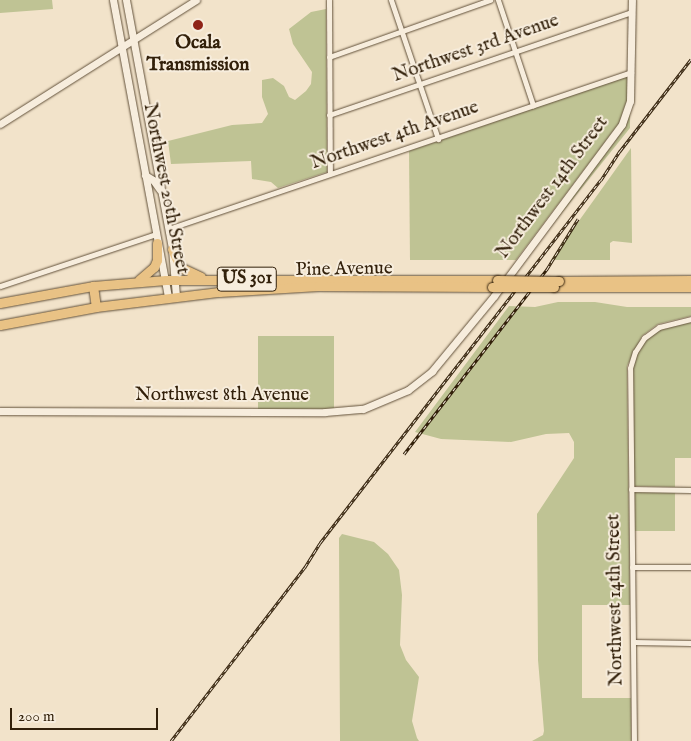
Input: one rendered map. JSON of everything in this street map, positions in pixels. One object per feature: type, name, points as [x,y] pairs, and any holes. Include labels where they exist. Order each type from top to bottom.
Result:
[{"type":"highway","points":[[138,281],[154,267],[157,260],[156,238]]},
{"type":"highway","points":[[172,249],[180,267],[206,279]]},
{"type":"highway","name":"Pine Avenue","points":[[0,302],[93,286],[176,279],[206,279],[270,284],[494,283],[691,286]]},
{"type":"highway","name":"Pine Avenue","points":[[557,284],[691,280]]},
{"type":"highway","name":"Pine Avenue","points":[[0,325],[96,307],[270,284]]},
{"type":"highway","points":[[93,286],[96,307]]},
{"type":"street","name":"Northwest 20th Street","points":[[113,0],[156,238],[166,280],[172,296]]},
{"type":"street","name":"Northwest 20th Street","points":[[126,0],[172,249],[176,279],[172,296]]},
{"type":"street","points":[[0,124],[196,0]]},
{"type":"street","points":[[329,0],[330,173]]},
{"type":"street","points":[[391,0],[400,32],[438,139]]},
{"type":"street","points":[[329,57],[490,0]]},
{"type":"street","points":[[498,0],[533,105]]},
{"type":"street","name":"Northwest 14th Street","points":[[432,370],[494,296],[622,124],[630,101],[632,0]]},
{"type":"street","name":"Northwest 3rd Avenue","points":[[329,115],[632,12]]},
{"type":"street","name":"Northwest 4th Avenue","points":[[168,229],[631,72]]},
{"type":"street","points":[[145,175],[153,180],[162,192]]},
{"type":"street","points":[[0,286],[156,238]]},
{"type":"street","name":"Northwest 14th Street","points":[[634,741],[630,368],[635,352],[644,338],[659,327],[691,319]]},
{"type":"street","name":"Northwest 8th Avenue","points":[[0,411],[347,411],[363,409],[400,394],[432,370]]},
{"type":"street","points":[[631,489],[691,490]]},
{"type":"street","points":[[632,567],[691,567]]},
{"type":"street","points":[[634,642],[691,643]]},
{"type":"green space","points":[[0,0],[52,0],[53,9],[0,13]]},
{"type":"green space","points":[[326,9],[327,172],[278,188],[271,182],[252,179],[251,161],[171,164],[168,141],[232,125],[262,123],[268,114],[262,97],[262,80],[273,78],[284,86],[289,97],[295,100],[306,91],[311,84],[312,72],[293,44],[289,29],[311,12]]},
{"type":"green space","points":[[628,76],[627,100],[619,123],[516,260],[410,260],[409,151]]},
{"type":"green space","points":[[630,109],[630,128],[524,260]]},
{"type":"green space","points":[[631,148],[632,243],[613,241],[610,243],[610,260],[551,260]]},
{"type":"green space","points":[[558,302],[595,302],[627,307],[691,307],[691,316],[658,324],[642,336],[627,366],[630,605],[582,605],[582,698],[631,698],[631,741],[532,741],[543,735],[544,731],[538,660],[537,514],[574,458],[574,442],[569,433],[546,434],[511,442],[441,439],[415,432],[509,306],[535,307]]},
{"type":"green space","points":[[691,322],[691,458],[675,458],[675,487],[633,486],[633,368],[638,353],[646,340],[661,329]]},
{"type":"green space","points":[[258,336],[334,336],[334,409],[258,409]]},
{"type":"green space","points":[[634,492],[675,492],[675,531],[634,531]]},
{"type":"green space","points":[[342,534],[374,542],[388,554],[399,570],[402,595],[400,645],[406,660],[419,677],[412,721],[419,741],[340,741],[339,538]]},
{"type":"railway","points":[[171,741],[305,567],[320,543],[601,180],[620,151],[691,59]]},
{"type":"railway","points":[[404,454],[547,269],[578,219]]},
{"type":"place","name":"Ocala Transmission","points":[[198,25]]}]
